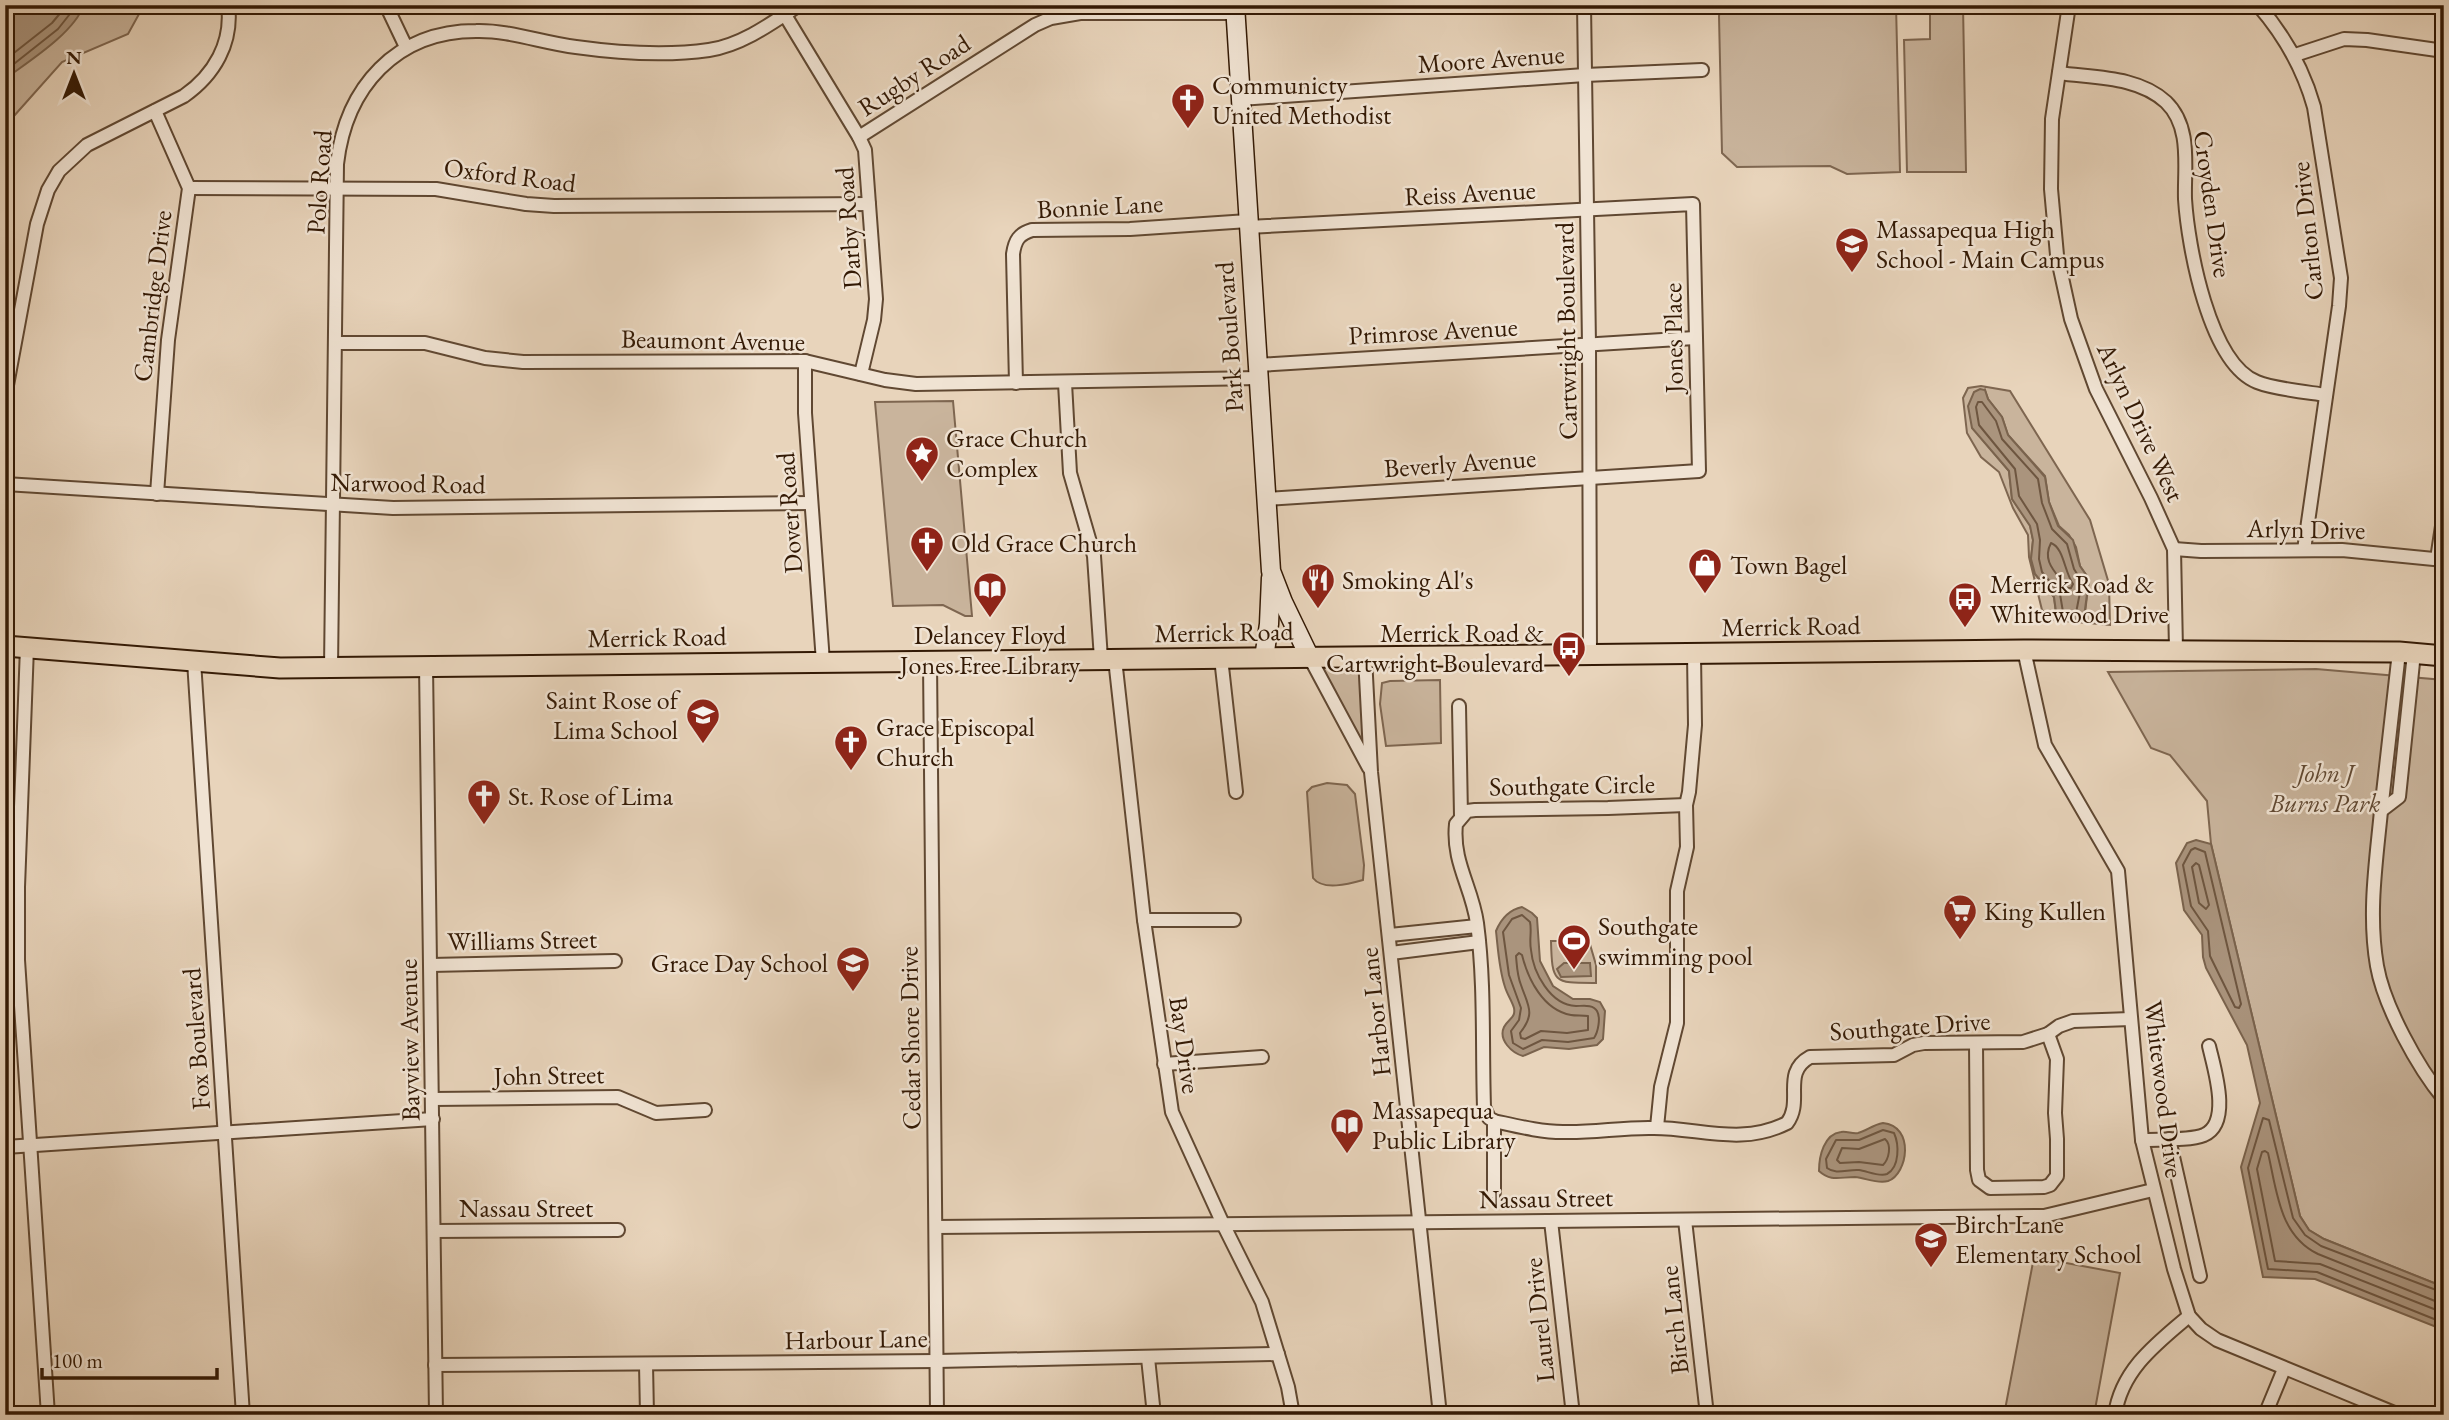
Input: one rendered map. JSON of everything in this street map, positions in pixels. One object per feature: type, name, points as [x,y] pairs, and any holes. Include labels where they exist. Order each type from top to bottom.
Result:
[{"type":"main road","name":"Park Boulevard","points":[[1235,9],[1271,571],[1310,658]]},
{"type":"main road","points":[[1264,658],[1269,624],[1271,571]]},
{"type":"main road","name":"Merrick Road","points":[[5,646],[280,668],[2024,650],[2407,653],[2444,656]]},
{"type":"street","points":[[5,396],[37,224],[48,190],[60,171],[87,145],[197,87],[214,67],[227,34],[228,5]]},
{"type":"street","points":[[386,5],[405,47]]},
{"type":"street","name":"Polo Road","points":[[331,668],[339,149],[349,113],[374,75],[405,47],[447,33],[479,31],[601,50],[707,50],[737,42],[799,5]]},
{"type":"street","name":"Cartwright Boulevard","points":[[1584,5],[1591,478],[1590,655]]},
{"type":"street","name":"Arlyn Drive West","points":[[2068,5],[2052,119],[2051,189],[2057,255],[2071,319],[2095,389],[2174,549],[2176,650]]},
{"type":"street","name":"Carlton Drive","points":[[2258,5],[2295,55],[2308,86],[2314,107],[2341,278],[2304,550]]},
{"type":"street","name":"Rugby Road","points":[[859,137],[1035,25],[1051,18],[1080,13],[1235,9]]},
{"type":"street","name":"Darby Road","points":[[785,15],[859,137],[867,162],[876,299],[874,320],[861,374]]},
{"type":"street","points":[[2295,55],[2344,39],[2444,51]]},
{"type":"street","name":"Moore Avenue","points":[[1240,99],[1585,75],[1702,70]]},
{"type":"street","name":"Croyden Drive","points":[[2059,73],[2134,83],[2166,102],[2183,131],[2185,200],[2191,245],[2202,295],[2225,352],[2235,367],[2257,382],[2326,396]]},
{"type":"street","name":"Cambridge Drive","points":[[155,111],[189,188],[168,340],[157,494]]},
{"type":"street","name":"Oxford Road","points":[[189,188],[436,188],[526,204],[554,206],[869,204]]},
{"type":"street","name":"Reiss Avenue","points":[[1248,224],[1693,204]]},
{"type":"street","name":"Jones Place","points":[[1693,204],[1699,471]]},
{"type":"street","name":"Bonnie Lane","points":[[1016,383],[1013,254],[1014,244],[1020,235],[1032,230],[1248,224]]},
{"type":"street","name":"Primrose Avenue","points":[[1258,371],[1695,338]]},
{"type":"street","name":"Beaumont Avenue","points":[[335,343],[425,343],[485,358],[523,362],[805,361],[916,384],[1065,383],[1258,371]]},
{"type":"street","name":"Dover Road","points":[[805,361],[805,413],[823,662]]},
{"type":"street","name":"Bay Drive","points":[[1065,383],[1070,473],[1092,541],[1172,1112],[1262,1302],[1293,1415]]},
{"type":"street","name":"Beverly Avenue","points":[[1266,499],[1699,471]]},
{"type":"street","name":"Narwood Road","points":[[5,484],[393,508],[811,503]]},
{"type":"street","points":[[2440,559],[2444,513]]},
{"type":"street","name":"Arlyn Drive","points":[[2174,549],[2342,550],[2440,559]]},
{"type":"street","points":[[27,647],[12,916],[19,960],[48,1415]]},
{"type":"street","name":"Whitewood Drive","points":[[2024,650],[2045,745],[2118,871],[2142,1140],[2174,1269],[2189,1316]]},
{"type":"street","points":[[2407,653],[2382,810],[2372,921],[2378,968],[2396,1020],[2414,1056],[2444,1099]]},
{"type":"street","name":"Southgate Circle","points":[[1657,1128],[1661,1087],[1677,1023],[1676,891],[1687,847],[1686,805],[1695,725],[1694,654]]},
{"type":"street","name":"Harbor Lane","points":[[1366,657],[1371,772],[1440,1415]]},
{"type":"street","points":[[1221,658],[1236,792]]},
{"type":"street","name":"Harbor Lane","points":[[1310,658],[1371,772]]},
{"type":"street","name":"Fox Boulevard","points":[[194,661],[243,1415]]},
{"type":"street","name":"Cedar Shore Drive","points":[[930,661],[937,1415]]},
{"type":"street","name":"Bayview Avenue","points":[[426,665],[436,1415]]},
{"type":"street","name":"Southgate Circle","points":[[1460,706],[1461,816]]},
{"type":"street","name":"Southgate Circle","points":[[1494,1192],[1494,1121],[1489,1118],[1484,1107],[1479,942],[1474,901],[1460,870],[1456,853],[1456,824],[1467,811],[1475,810],[1686,805]]},
{"type":"street","points":[[1144,920],[1234,920]]},
{"type":"street","points":[[1390,936],[1477,926]]},
{"type":"street","points":[[1391,953],[1479,942]]},
{"type":"street","name":"Williams Street","points":[[431,965],[615,961]]},
{"type":"street","name":"Southgate Drive","points":[[1657,1128],[1719,1136],[1744,1134],[1787,1123],[1793,1111],[1794,1076],[1797,1068],[1810,1057],[1894,1055],[1913,1045],[1924,1043],[2023,1042],[2048,1034],[2073,1021],[2131,1019]]},
{"type":"street","points":[[1976,1042],[1979,1180],[1990,1188],[2044,1188],[2053,1181],[2058,1171],[2054,1113],[2057,1059],[2048,1034]]},
{"type":"street","points":[[2142,1140],[2205,1135],[2212,1128],[2218,1116],[2220,1094],[2209,1046]]},
{"type":"street","points":[[1164,1063],[1262,1057]]},
{"type":"street","name":"John Street","points":[[432,1099],[618,1097],[656,1113],[705,1110]]},
{"type":"street","points":[[5,1147],[433,1119]]},
{"type":"street","points":[[1494,1121],[1543,1131],[1657,1128]]},
{"type":"street","points":[[2169,1139],[2200,1276]]},
{"type":"street","name":"Nassau Street","points":[[936,1227],[2044,1216],[2153,1190]]},
{"type":"street","name":"Birch Lane","points":[[1685,1220],[1707,1415]]},
{"type":"street","name":"Laurel Drive","points":[[1551,1221],[1573,1415]]},
{"type":"street","name":"Nassau Street","points":[[434,1231],[618,1230]]},
{"type":"street","points":[[2115,1415],[2121,1391],[2135,1365],[2155,1344],[2189,1316],[2217,1340],[2399,1415]]},
{"type":"street","name":"Harbour Lane","points":[[435,1365],[937,1361],[1278,1354]]},
{"type":"street","points":[[1148,1358],[1154,1415]]},
{"type":"street","points":[[646,1364],[647,1415]]},
{"type":"street","points":[[2265,1415],[2284,1369]]},
{"type":"green space","points":[[5,5],[144,5],[128,34],[62,62],[5,126]]},
{"type":"green space","points":[[1721,5],[1896,5],[1900,172],[1847,174],[1830,166],[1737,167],[1722,153]]},
{"type":"green space","points":[[1930,5],[1963,5],[1966,172],[1907,172],[1904,40],[1930,39]]},
{"type":"green space","points":[[1981,386],[2010,391],[2090,520],[2109,584],[2110,625],[2053,620],[2042,610],[2029,557],[2028,535],[2013,508],[1999,472],[1981,457],[1967,433],[1963,398],[1968,388]],"holes":[[[1985,390],[1988,399],[2002,417],[2008,435],[2045,476],[2049,502],[2059,526],[2069,535],[2076,547],[2080,566],[2089,579],[2085,613],[2056,614],[2054,597],[2035,574],[2031,559],[2033,540],[2030,525],[2012,499],[2009,471],[1972,427]]]},
{"type":"green space","name":"Grace Church Complex","points":[[953,401],[972,616],[965,616],[943,605],[893,606],[875,402]]},
{"type":"green space","points":[[1312,659],[1364,659],[1370,766]]},
{"type":"green space","name":"John J Burns Park","points":[[2316,669],[2444,680],[2444,1287],[2324,1239],[2309,1230],[2300,1216],[2211,844],[2207,801],[2170,755],[2151,748],[2108,672]]},
{"type":"green space","points":[[1440,680],[1441,743],[1386,746],[1380,704],[1382,683]]},
{"type":"green space","points":[[1327,783],[1347,785],[1355,794],[1364,865],[1363,880],[1330,885],[1317,882],[1313,878],[1307,792],[1312,787]]},
{"type":"green space","points":[[1551,941],[1589,941],[1596,965],[1596,983],[1571,982],[1558,978],[1553,966]]},
{"type":"green space","points":[[2034,1257],[2120,1273],[2094,1415],[2004,1415]]},
{"type":"water","points":[[5,5],[84,5],[60,36],[5,79]]},
{"type":"water","points":[[1985,390],[1988,399],[2002,417],[2008,435],[2045,477],[2049,502],[2058,526],[2073,540],[2080,566],[2089,579],[2084,617],[2078,620],[2057,619],[2054,597],[2035,574],[2031,559],[2033,540],[2030,526],[2012,499],[2009,471],[1972,428],[1968,406],[1974,392]]},
{"type":"water","points":[[2196,840],[2211,844],[2300,1216],[2309,1230],[2324,1239],[2444,1287],[2444,1330],[2315,1279],[2263,1277],[2241,1167],[2260,1103],[2247,1045],[2206,968],[2202,935],[2184,910],[2176,863],[2187,843]]},
{"type":"water","points":[[1522,907],[1537,918],[1540,961],[1553,986],[1573,999],[1600,1002],[1605,1011],[1603,1039],[1597,1045],[1569,1049],[1544,1047],[1523,1056],[1504,1041],[1504,1027],[1514,1011],[1501,973],[1496,931],[1506,916]]},
{"type":"water","name":"Southgate swimming pool","points":[[1564,963],[1590,963],[1591,976],[1561,977],[1557,969]]},
{"type":"water","points":[[1883,1123],[1900,1132],[1904,1141],[1904,1160],[1895,1177],[1880,1182],[1855,1177],[1832,1178],[1819,1171],[1821,1153],[1830,1137],[1841,1132],[1858,1133]]},
{"type":"place","name":"Communicty United Methodist","points":[[1188,130]]},
{"type":"place","name":"Massapequa High School - Main Campus","points":[[1852,274]]},
{"type":"place","name":"Grace Church Complex","points":[[922,483]]},
{"type":"place","name":"Old Grace Church","points":[[927,573]]},
{"type":"place","name":"Town Bagel","points":[[1705,595]]},
{"type":"place","name":"Smoking Al's","points":[[1318,610]]},
{"type":"place","name":"Delancey Floyd Jones Free Library","points":[[990,619]]},
{"type":"place","name":"Merrick Road & Whitewood Drive","points":[[1965,629]]},
{"type":"place","name":"Merrick Road & Cartwright Boulevard","points":[[1569,678]]},
{"type":"place","name":"Saint Rose of Lima School","points":[[703,745]]},
{"type":"place","name":"Grace Episcopal Church","points":[[851,772]]},
{"type":"place","name":"St. Rose of Lima","points":[[484,826]]},
{"type":"place","name":"King Kullen","points":[[1960,941]]},
{"type":"place","name":"Southgate swimming pool","points":[[1574,971]]},
{"type":"place","name":"Grace Day School","points":[[853,993]]},
{"type":"place","name":"Massapequa Public Library","points":[[1347,1155]]},
{"type":"place","name":"Birch Lane Elementary School","points":[[1931,1269]]}]
